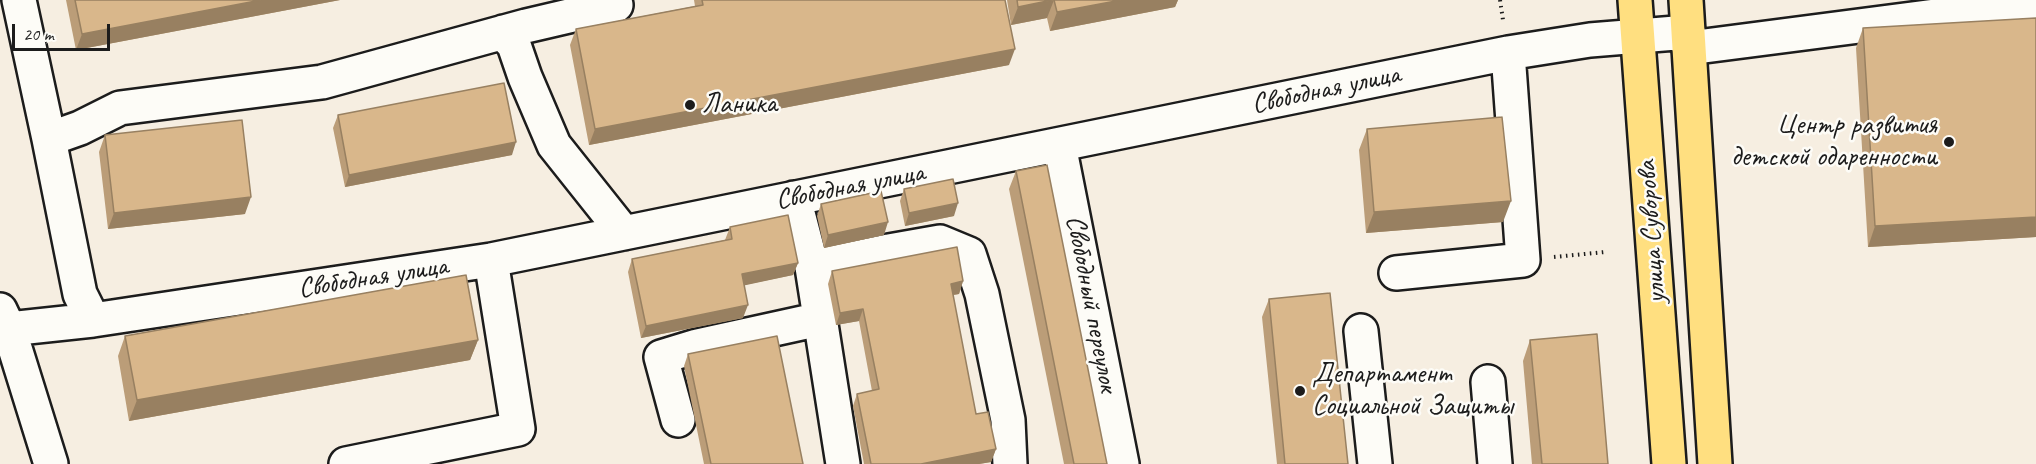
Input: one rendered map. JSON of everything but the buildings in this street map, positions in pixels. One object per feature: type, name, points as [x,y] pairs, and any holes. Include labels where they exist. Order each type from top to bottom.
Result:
[{"type":"main road","name":"улица Суворова","points":[[1635,0],[1669,464]]},
{"type":"main road","name":"улица Суворова","points":[[1688,27],[1715,464]]},
{"type":"street","points":[[19,0],[80,294],[93,320]]},
{"type":"street","name":"Свободная улица","points":[[4,320],[93,320],[491,260],[1508,53],[1590,40],[1637,36],[1688,27],[2036,3]]},
{"type":"street","points":[[49,140],[120,108],[322,82],[503,32],[616,5]]},
{"type":"street","points":[[503,32],[514,45],[554,145],[624,233]]},
{"type":"street","points":[[1396,273],[1523,260],[1508,53]]},
{"type":"street","name":"Свободный переулок","points":[[1059,145],[1122,464]]},
{"type":"street","points":[[794,198],[812,267],[843,464]]},
{"type":"street","points":[[812,267],[889,250],[940,242],[969,254],[982,294],[1008,420],[1010,464]]},
{"type":"street","points":[[346,464],[518,429],[491,260]]},
{"type":"street","points":[[4,320],[51,464]]},
{"type":"street","points":[[678,420],[661,357],[697,346],[820,320]]},
{"type":"street","points":[[1361,331],[1375,464]]},
{"type":"street","points":[[1488,382],[1495,464]]},
{"type":"path","points":[[1523,260],[1605,252]]},
{"type":"place","name":"Ланика","points":[[690,105]]},
{"type":"place","name":"Центр развития детской одаренности","points":[[1949,142]]},
{"type":"place","name":"Департамент Социальной Защиты","points":[[1300,391]]}]
